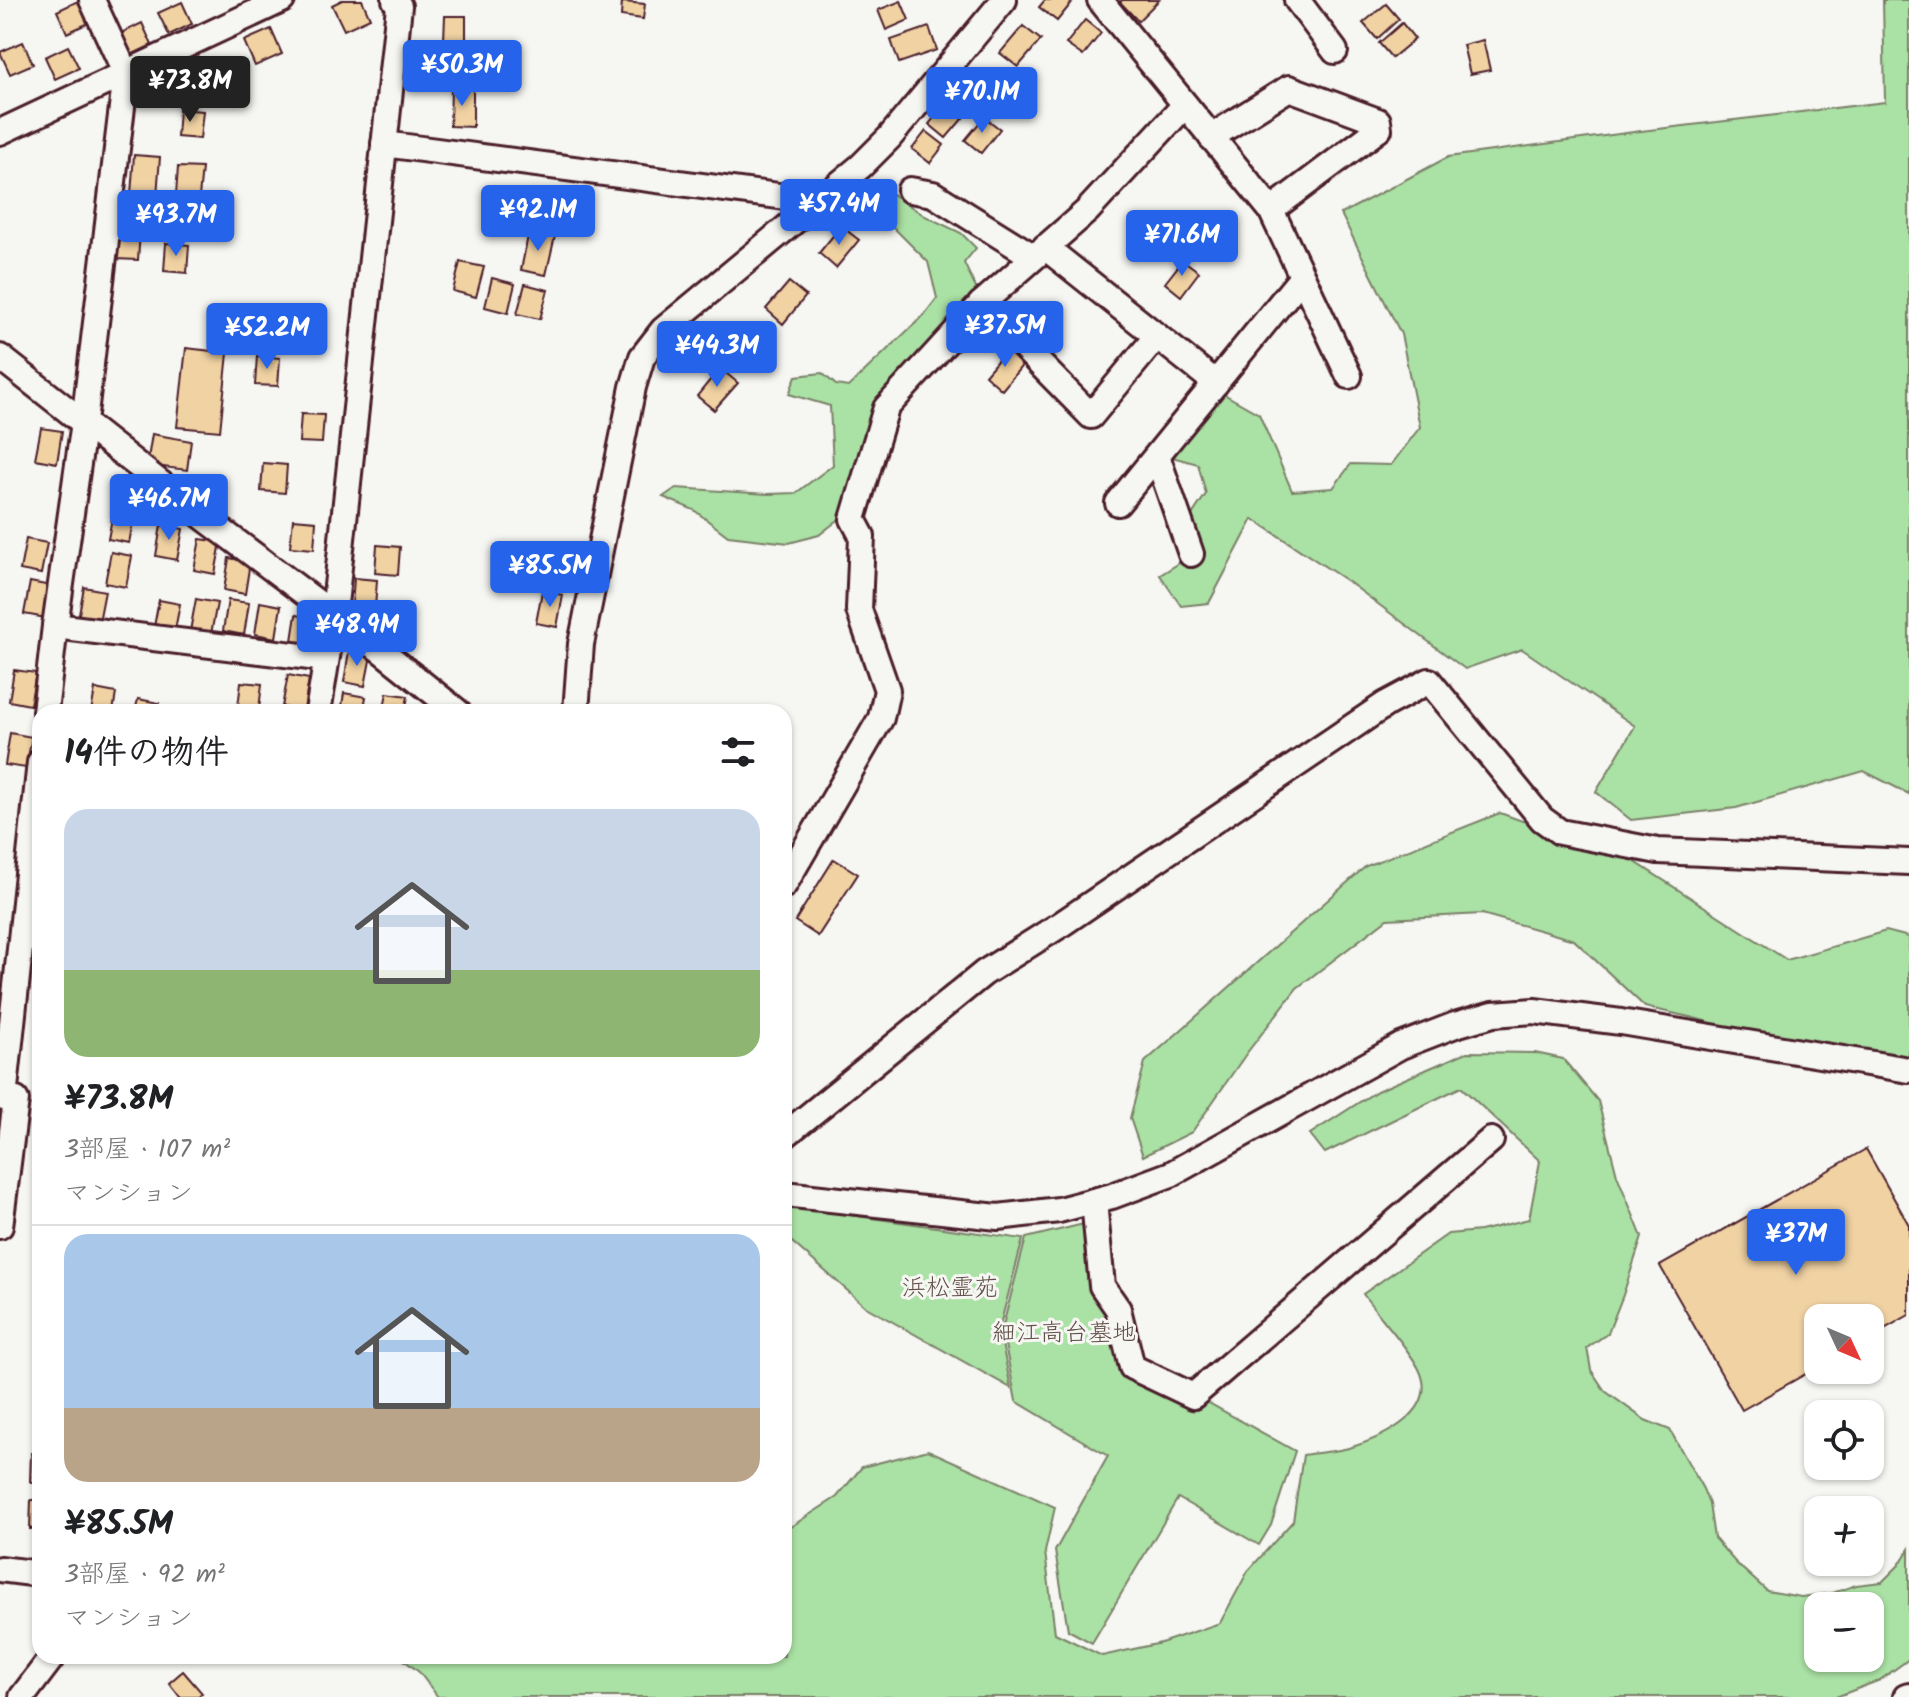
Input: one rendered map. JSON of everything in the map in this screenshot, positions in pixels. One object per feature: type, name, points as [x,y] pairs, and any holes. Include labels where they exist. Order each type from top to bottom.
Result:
[{"type":"street","points":[[46,704],[126,74],[92,0]]},
{"type":"street","points":[[0,132],[282,0]]},
{"type":"street","points":[[319,704],[334,614],[399,6],[395,0]]},
{"type":"street","points":[[577,704],[581,644],[633,387],[642,357],[663,330],[861,166],[889,138],[1004,0]]},
{"type":"street","points":[[1100,0],[1271,210],[1349,376]]},
{"type":"street","points":[[1297,0],[1335,51]]},
{"type":"street","points":[[1211,137],[1289,88],[1378,121],[1379,129],[1271,210]]},
{"type":"street","points":[[792,871],[881,718],[887,690],[859,610],[862,536],[853,519],[886,408],[981,304],[1087,211],[1185,105]]},
{"type":"street","points":[[384,144],[816,201]]},
{"type":"street","points":[[910,190],[933,194],[1039,252],[1157,336],[1216,383]]},
{"type":"street","points":[[1118,503],[1302,277]]},
{"type":"street","points":[[981,304],[1091,416],[1157,336]]},
{"type":"street","points":[[0,357],[448,704]]},
{"type":"street","points":[[1157,456],[1191,554]]},
{"type":"street","points":[[55,626],[326,659]]},
{"type":"street","points":[[792,1129],[984,973],[1386,704],[1429,681],[1542,819],[1560,832],[1658,851],[1909,862]]},
{"type":"street","points":[[0,1226],[15,1099],[32,870]]},
{"type":"street","points":[[792,1195],[998,1217],[1059,1210],[1094,1201],[1171,1174],[1401,1046],[1493,1014],[1534,1011],[1621,1022],[1909,1070]]},
{"type":"street","points":[[1094,1201],[1102,1286],[1118,1309],[1132,1367],[1193,1396],[1491,1140]]},
{"type":"street","points":[[0,1569],[32,1573]]},
{"type":"street","points":[[22,1697],[47,1664]]},
{"type":"green space","points":[[1883,0],[1909,0],[1909,794],[1864,771],[1736,808],[1631,820],[1596,792],[1635,726],[1522,649],[1465,669],[1350,583],[1253,519],[1209,603],[1181,606],[1160,575],[1202,549],[1192,515],[1206,494],[1198,464],[1168,456],[1222,393],[1259,414],[1292,491],[1333,488],[1351,464],[1391,465],[1420,427],[1401,334],[1341,214],[1448,157],[1885,102]]},
{"type":"green space","points":[[874,182],[925,216],[961,233],[976,248],[964,263],[981,299],[947,333],[868,424],[847,513],[819,535],[789,543],[728,536],[694,510],[663,497],[676,488],[796,493],[833,465],[830,406],[789,394],[796,376],[822,373],[836,385],[848,387],[924,315],[937,298],[928,262],[883,217],[855,218],[831,204],[854,188]]},
{"type":"green space","points":[[1500,813],[1632,860],[1787,960],[1886,931],[1909,937],[1909,1071],[1851,1062],[1645,1007],[1574,940],[1482,914],[1387,919],[1297,988],[1192,1132],[1143,1156],[1130,1118],[1145,1062],[1366,866]]},
{"type":"green space","points":[[1467,1052],[1535,1053],[1563,1059],[1598,1101],[1617,1175],[1642,1237],[1608,1333],[1587,1348],[1591,1370],[1605,1391],[1645,1420],[1670,1430],[1703,1489],[1709,1504],[1714,1538],[1736,1563],[1767,1591],[1804,1597],[1804,1672],[1884,1672],[1884,1592],[1836,1592],[1856,1585],[1882,1582],[1909,1549],[1909,1659],[1880,1680],[1836,1697],[438,1697],[409,1664],[792,1664],[792,1526],[837,1497],[862,1467],[928,1450],[1055,1507],[1045,1552],[1055,1633],[1102,1656],[1161,1643],[1220,1623],[1248,1571],[1293,1521],[1303,1455],[1346,1449],[1379,1436],[1405,1420],[1422,1398],[1423,1384],[1414,1360],[1363,1294],[1448,1234],[1480,1231],[1529,1219],[1540,1161],[1461,1087],[1325,1153],[1310,1134],[1377,1091]]},
{"type":"green space","name":"浜松霊苑","points":[[792,1207],[1023,1239],[999,1329],[1011,1388],[866,1307],[792,1242]]},
{"type":"green space","name":"細江高台墓地","points":[[1104,1219],[1106,1288],[1128,1358],[1295,1451],[1271,1525],[1259,1545],[1178,1498],[1092,1643],[1068,1630],[1055,1551],[1108,1456],[1016,1401],[1002,1329],[1026,1238]]},
{"type":"building","points":[[80,0],[91,22],[67,33],[57,11]]},
{"type":"building","points":[[342,0],[362,0],[370,18],[344,30],[332,5]]},
{"type":"building","points":[[1045,0],[1074,0],[1057,21],[1039,7]]},
{"type":"building","points":[[1159,0],[1138,21],[1120,2]]},
{"type":"building","points":[[901,1],[909,20],[886,30],[878,10]]},
{"type":"building","points":[[182,2],[192,24],[169,35],[158,13]]},
{"type":"building","points":[[622,2],[645,4],[643,19],[621,16]]},
{"type":"building","points":[[1386,4],[1399,19],[1377,39],[1363,23]]},
{"type":"building","points":[[445,16],[466,16],[466,40],[444,40]]},
{"type":"building","points":[[1085,20],[1101,33],[1083,56],[1066,44]]},
{"type":"building","points":[[142,23],[152,45],[129,56],[119,34]]},
{"type":"building","points":[[1402,23],[1415,39],[1392,58],[1379,43]]},
{"type":"building","points":[[1023,26],[1041,40],[1018,67],[1000,53]]},
{"type":"building","points":[[929,27],[937,50],[899,63],[891,40]]},
{"type":"building","points":[[271,29],[282,54],[255,66],[244,41]]},
{"type":"building","points":[[1483,40],[1490,70],[1470,74],[1463,45]]},
{"type":"building","points":[[23,42],[33,64],[10,74],[0,52]]},
{"type":"building","points":[[68,46],[79,68],[55,79],[45,57]]},
{"type":"building","points":[[194,58],[205,84],[184,93],[173,67]]},
{"type":"building","points":[[451,89],[473,89],[473,127],[450,126]]},
{"type":"building","points":[[952,96],[969,111],[946,138],[929,124]]},
{"type":"building","points":[[179,109],[203,111],[200,139],[177,137]]},
{"type":"building","points":[[984,117],[1000,129],[981,153],[965,140]]},
{"type":"building","points":[[926,131],[944,145],[930,163],[912,149]]},
{"type":"building","points":[[134,155],[160,157],[157,196],[131,194]]},
{"type":"building","points":[[178,167],[202,168],[199,197],[176,195]]},
{"type":"building","points":[[841,226],[859,240],[836,268],[819,253]]},
{"type":"building","points":[[117,231],[140,232],[138,260],[115,259]]},
{"type":"building","points":[[529,231],[555,236],[546,275],[521,270]]},
{"type":"building","points":[[166,243],[189,245],[187,273],[164,271]]},
{"type":"building","points":[[1183,260],[1199,272],[1181,296],[1165,283]]},
{"type":"building","points":[[460,262],[484,267],[476,297],[453,291]]},
{"type":"building","points":[[492,278],[515,284],[508,313],[485,307]]},
{"type":"building","points":[[789,282],[806,296],[783,324],[766,309]]},
{"type":"building","points":[[525,284],[548,290],[540,319],[517,314]]},
{"type":"building","points":[[186,348],[228,353],[220,431],[177,427]]},
{"type":"building","points":[[1008,348],[1025,362],[1002,390],[985,375]]},
{"type":"building","points":[[257,356],[280,358],[278,386],[255,385]]},
{"type":"building","points":[[720,368],[738,383],[714,410],[697,396]]},
{"type":"building","points":[[301,414],[324,415],[322,443],[299,442]]},
{"type":"building","points":[[41,428],[62,431],[57,463],[35,459]]},
{"type":"building","points":[[152,434],[191,441],[187,470],[147,465]]},
{"type":"building","points":[[263,463],[287,465],[285,493],[261,491]]},
{"type":"building","points":[[114,508],[135,512],[129,543],[108,539]]},
{"type":"building","points":[[293,519],[316,521],[314,549],[290,547]]},
{"type":"building","points":[[161,525],[183,529],[177,560],[156,556]]},
{"type":"building","points":[[26,539],[47,543],[41,574],[20,570]]},
{"type":"building","points":[[200,539],[221,542],[215,574],[194,570]]},
{"type":"building","points":[[377,545],[400,547],[398,575],[375,573]]},
{"type":"building","points":[[111,552],[132,556],[126,587],[105,583]]},
{"type":"building","points":[[229,558],[250,562],[245,594],[224,590]]},
{"type":"building","points":[[354,578],[377,580],[375,608],[352,607]]},
{"type":"building","points":[[30,582],[51,586],[46,618],[24,614]]},
{"type":"building","points":[[84,587],[105,591],[99,622],[78,619]]},
{"type":"building","points":[[542,591],[563,595],[557,627],[536,623]]},
{"type":"building","points":[[196,599],[217,603],[211,634],[190,631]]},
{"type":"building","points":[[159,600],[180,604],[174,635],[153,632]]},
{"type":"building","points":[[228,600],[249,603],[244,635],[223,631]]},
{"type":"building","points":[[260,602],[281,606],[276,638],[255,634]]},
{"type":"building","points":[[296,615],[317,619],[312,650],[291,647]]},
{"type":"building","points":[[349,651],[371,655],[365,686],[344,682]]},
{"type":"building","points":[[14,670],[36,673],[30,705],[9,701]]},
{"type":"building","points":[[288,675],[309,679],[305,704],[283,704]]},
{"type":"building","points":[[241,682],[262,684],[260,704],[238,704]]},
{"type":"building","points":[[95,689],[116,693],[114,704],[92,704]]},
{"type":"building","points":[[344,693],[366,697],[365,704],[342,704]]},
{"type":"building","points":[[387,693],[408,696],[406,704],[385,704]]},
{"type":"building","points":[[138,699],[159,703],[159,704],[137,704]]},
{"type":"building","points":[[10,733],[32,737],[26,768],[5,765]]},
{"type":"building","points":[[834,859],[858,874],[818,936],[795,921]]},
{"type":"building","points":[[1866,1149],[1909,1225],[1909,1315],[1884,1329],[1884,1304],[1804,1304],[1804,1375],[1742,1410],[1660,1266]]},
{"type":"building","points":[[31,1453],[32,1453],[32,1482]]},
{"type":"building","points":[[31,1500],[32,1500],[32,1529]]},
{"type":"building","points":[[183,1671],[202,1693],[197,1697],[180,1697],[169,1683]]}]
